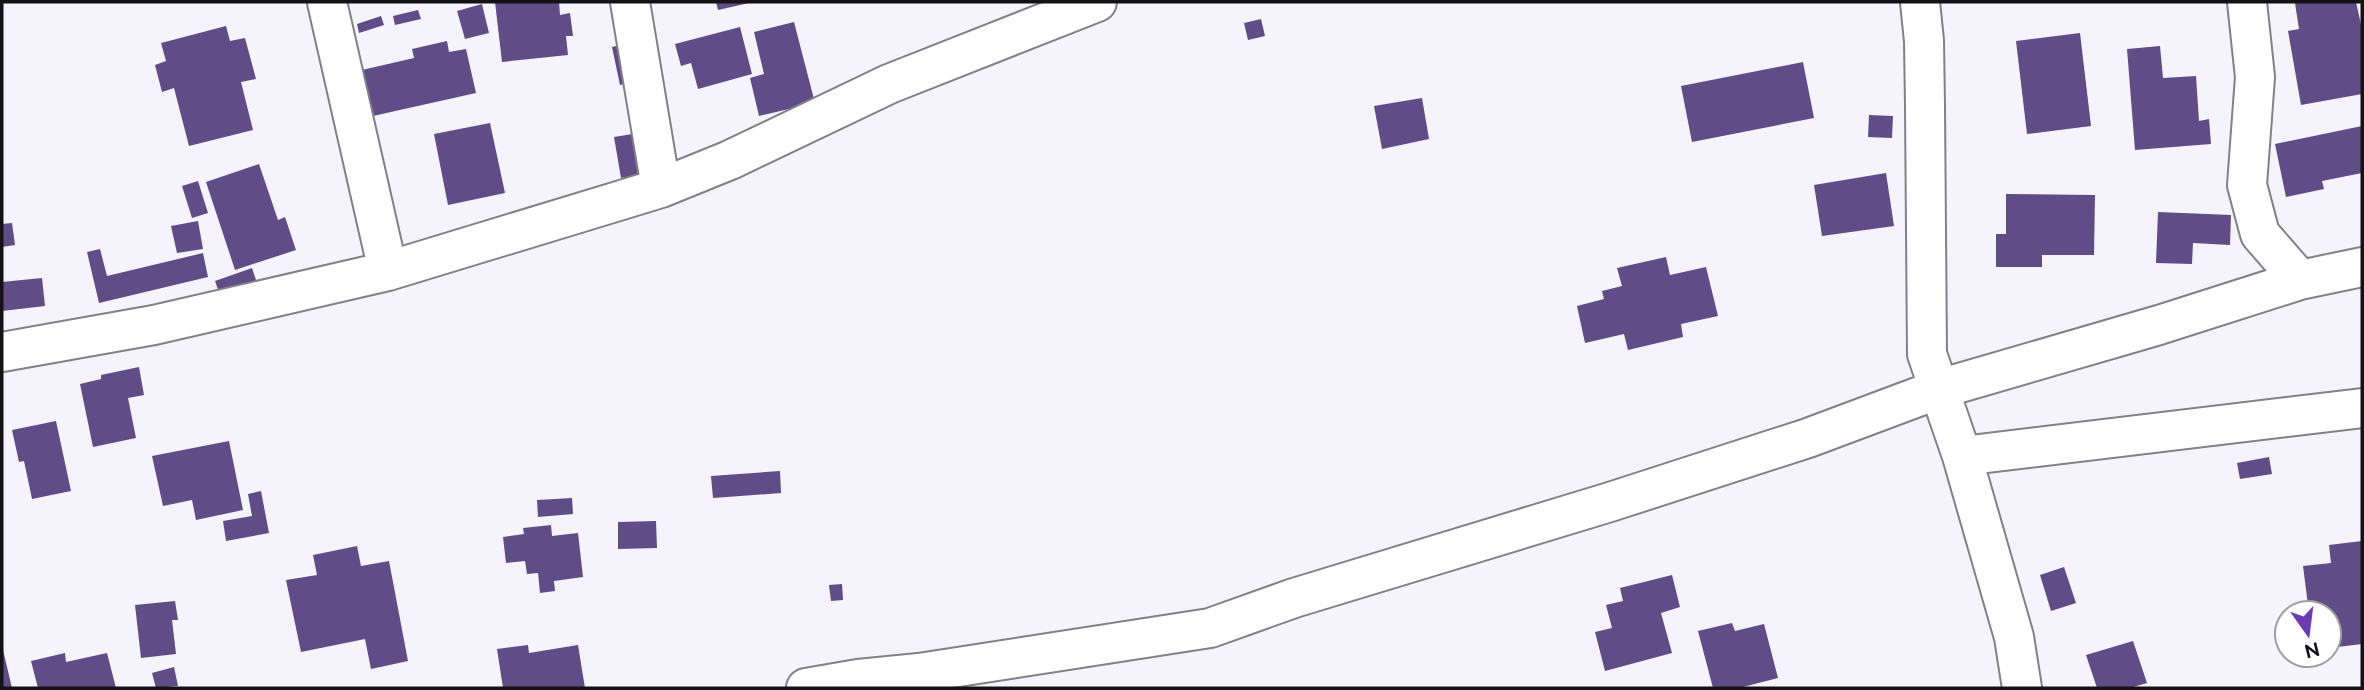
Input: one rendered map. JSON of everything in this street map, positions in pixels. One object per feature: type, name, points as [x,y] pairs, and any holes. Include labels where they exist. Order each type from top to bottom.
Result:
[{"type":"street","points":[[327,2],[388,271]]},
{"type":"street","points":[[630,2],[661,188]]},
{"type":"street","points":[[2,352],[154,325],[388,271],[661,188],[730,160],[890,84],[1097,2]]},
{"type":"street","points":[[1920,2],[1924,41],[1927,354],[1962,456],[2014,637],[2022,688]]},
{"type":"street","points":[[2247,2],[2255,77],[2247,184],[2260,234],[2300,280]]},
{"type":"street","points":[[806,688],[858,679],[921,681],[1210,628],[1294,598],[1610,502],[1808,438],[1939,388],[2159,325],[2300,280],[2362,267]]},
{"type":"street","points":[[1962,456],[2362,408]]},
{"type":"building","points":[[495,2],[559,2],[560,15],[570,13],[573,36],[566,36],[568,55],[502,62]]},
{"type":"building","points":[[716,2],[749,2],[749,3],[718,10]]},
{"type":"building","points":[[2356,2],[2362,29],[2362,94],[2301,105],[2288,31],[2299,29],[2295,3]]},
{"type":"building","points":[[482,4],[489,33],[465,39],[457,11]]},
{"type":"building","points":[[418,10],[421,19],[395,25],[393,16]]},
{"type":"building","points":[[381,16],[384,25],[359,33],[357,24]]},
{"type":"building","points":[[1261,19],[1265,36],[1248,40],[1244,23]]},
{"type":"building","points":[[794,22],[815,103],[759,116],[750,78],[764,74],[754,32]]},
{"type":"building","points":[[226,26],[230,41],[245,38],[256,79],[241,82],[253,130],[189,146],[174,88],[162,92],[155,65],[166,61],[161,43]]},
{"type":"building","points":[[740,27],[752,74],[698,89],[691,63],[681,66],[675,44]]},
{"type":"building","points":[[2080,33],[2091,126],[2027,134],[2016,41]]},
{"type":"building","points":[[447,41],[449,52],[466,49],[476,93],[373,116],[362,70],[414,58],[412,49]]},
{"type":"building","points":[[629,43],[637,81],[620,85],[612,47]]},
{"type":"building","points":[[2160,46],[2163,78],[2196,76],[2199,121],[2209,119],[2211,144],[2135,150],[2127,49]]},
{"type":"building","points":[[1803,62],[1814,118],[1692,142],[1681,86]]},
{"type":"building","points":[[1422,98],[1429,139],[1382,149],[1374,106]]},
{"type":"building","points":[[1869,115],[1893,116],[1892,138],[1868,137]]},
{"type":"building","points":[[490,123],[505,193],[448,205],[434,134]]},
{"type":"building","points":[[2362,126],[2362,173],[2322,181],[2324,189],[2286,197],[2275,144]]},
{"type":"building","points":[[645,132],[652,173],[621,178],[614,137]]},
{"type":"building","points":[[259,164],[278,220],[285,217],[296,250],[235,270],[206,182]]},
{"type":"building","points":[[1886,173],[1894,226],[1822,236],[1814,185]]},
{"type":"building","points":[[198,181],[208,213],[192,218],[182,186]]},
{"type":"building","points":[[2006,194],[2095,195],[2094,255],[2042,255],[2042,267],[1996,267],[1996,234],[2006,234]]},
{"type":"building","points":[[2158,212],[2231,215],[2230,245],[2193,243],[2192,264],[2156,263]]},
{"type":"building","points":[[198,221],[203,249],[177,253],[171,226]]},
{"type":"building","points":[[12,223],[15,245],[2,247],[2,224]]},
{"type":"building","points":[[100,249],[107,276],[203,253],[208,277],[99,303],[87,252]]},
{"type":"building","points":[[1666,257],[1670,275],[1706,267],[1718,316],[1681,324],[1683,337],[1628,350],[1624,334],[1585,343],[1577,306],[1604,299],[1602,291],[1622,286],[1617,268]]},
{"type":"building","points":[[252,268],[258,286],[221,298],[215,281]]},
{"type":"building","points":[[42,278],[45,306],[2,311],[2,282]]},
{"type":"building","points":[[139,367],[144,395],[128,398],[136,438],[93,447],[80,384],[101,379],[101,375]]},
{"type":"building","points":[[56,421],[71,491],[32,499],[24,461],[19,462],[12,430]]},
{"type":"building","points":[[229,441],[243,510],[196,520],[192,500],[163,506],[152,456]]},
{"type":"building","points":[[2269,457],[2272,474],[2240,479],[2237,463]]},
{"type":"building","points":[[780,471],[781,493],[713,498],[711,476]]},
{"type":"building","points":[[261,491],[269,533],[226,541],[223,521],[252,516],[248,494]]},
{"type":"building","points":[[572,498],[573,514],[538,517],[537,500]]},
{"type":"building","points":[[656,521],[657,548],[618,549],[618,522]]},
{"type":"building","points":[[551,525],[552,536],[578,533],[583,577],[554,581],[555,591],[540,593],[538,573],[527,574],[525,561],[506,563],[503,537],[524,534],[523,528]]},
{"type":"building","points":[[2362,541],[2362,644],[2343,646],[2343,599],[2307,599],[2303,566],[2331,563],[2329,545]]},
{"type":"building","points":[[357,546],[361,566],[389,561],[408,661],[371,669],[365,639],[301,652],[286,580],[317,575],[313,555]]},
{"type":"building","points":[[2064,567],[2076,603],[2051,611],[2040,575]]},
{"type":"building","points":[[1672,575],[1680,607],[1661,613],[1672,653],[1605,671],[1595,632],[1612,628],[1606,605],[1623,601],[1620,588]]},
{"type":"building","points":[[842,584],[843,600],[831,601],[829,585]]},
{"type":"building","points":[[175,601],[178,620],[172,620],[176,654],[141,658],[135,605]]},
{"type":"building","points":[[1732,623],[1735,631],[1764,624],[1778,678],[1739,688],[1713,688],[1698,631]]},
{"type":"building","points":[[2133,641],[2147,683],[2130,688],[2097,688],[2086,655]]},
{"type":"building","points":[[528,645],[529,653],[578,645],[585,688],[503,688],[497,649]]},
{"type":"building","points":[[3,650],[12,688],[2,688]]},
{"type":"building","points":[[65,653],[66,662],[107,653],[116,688],[38,688],[31,661]]},
{"type":"building","points":[[174,667],[178,686],[156,688],[152,673]]}]
